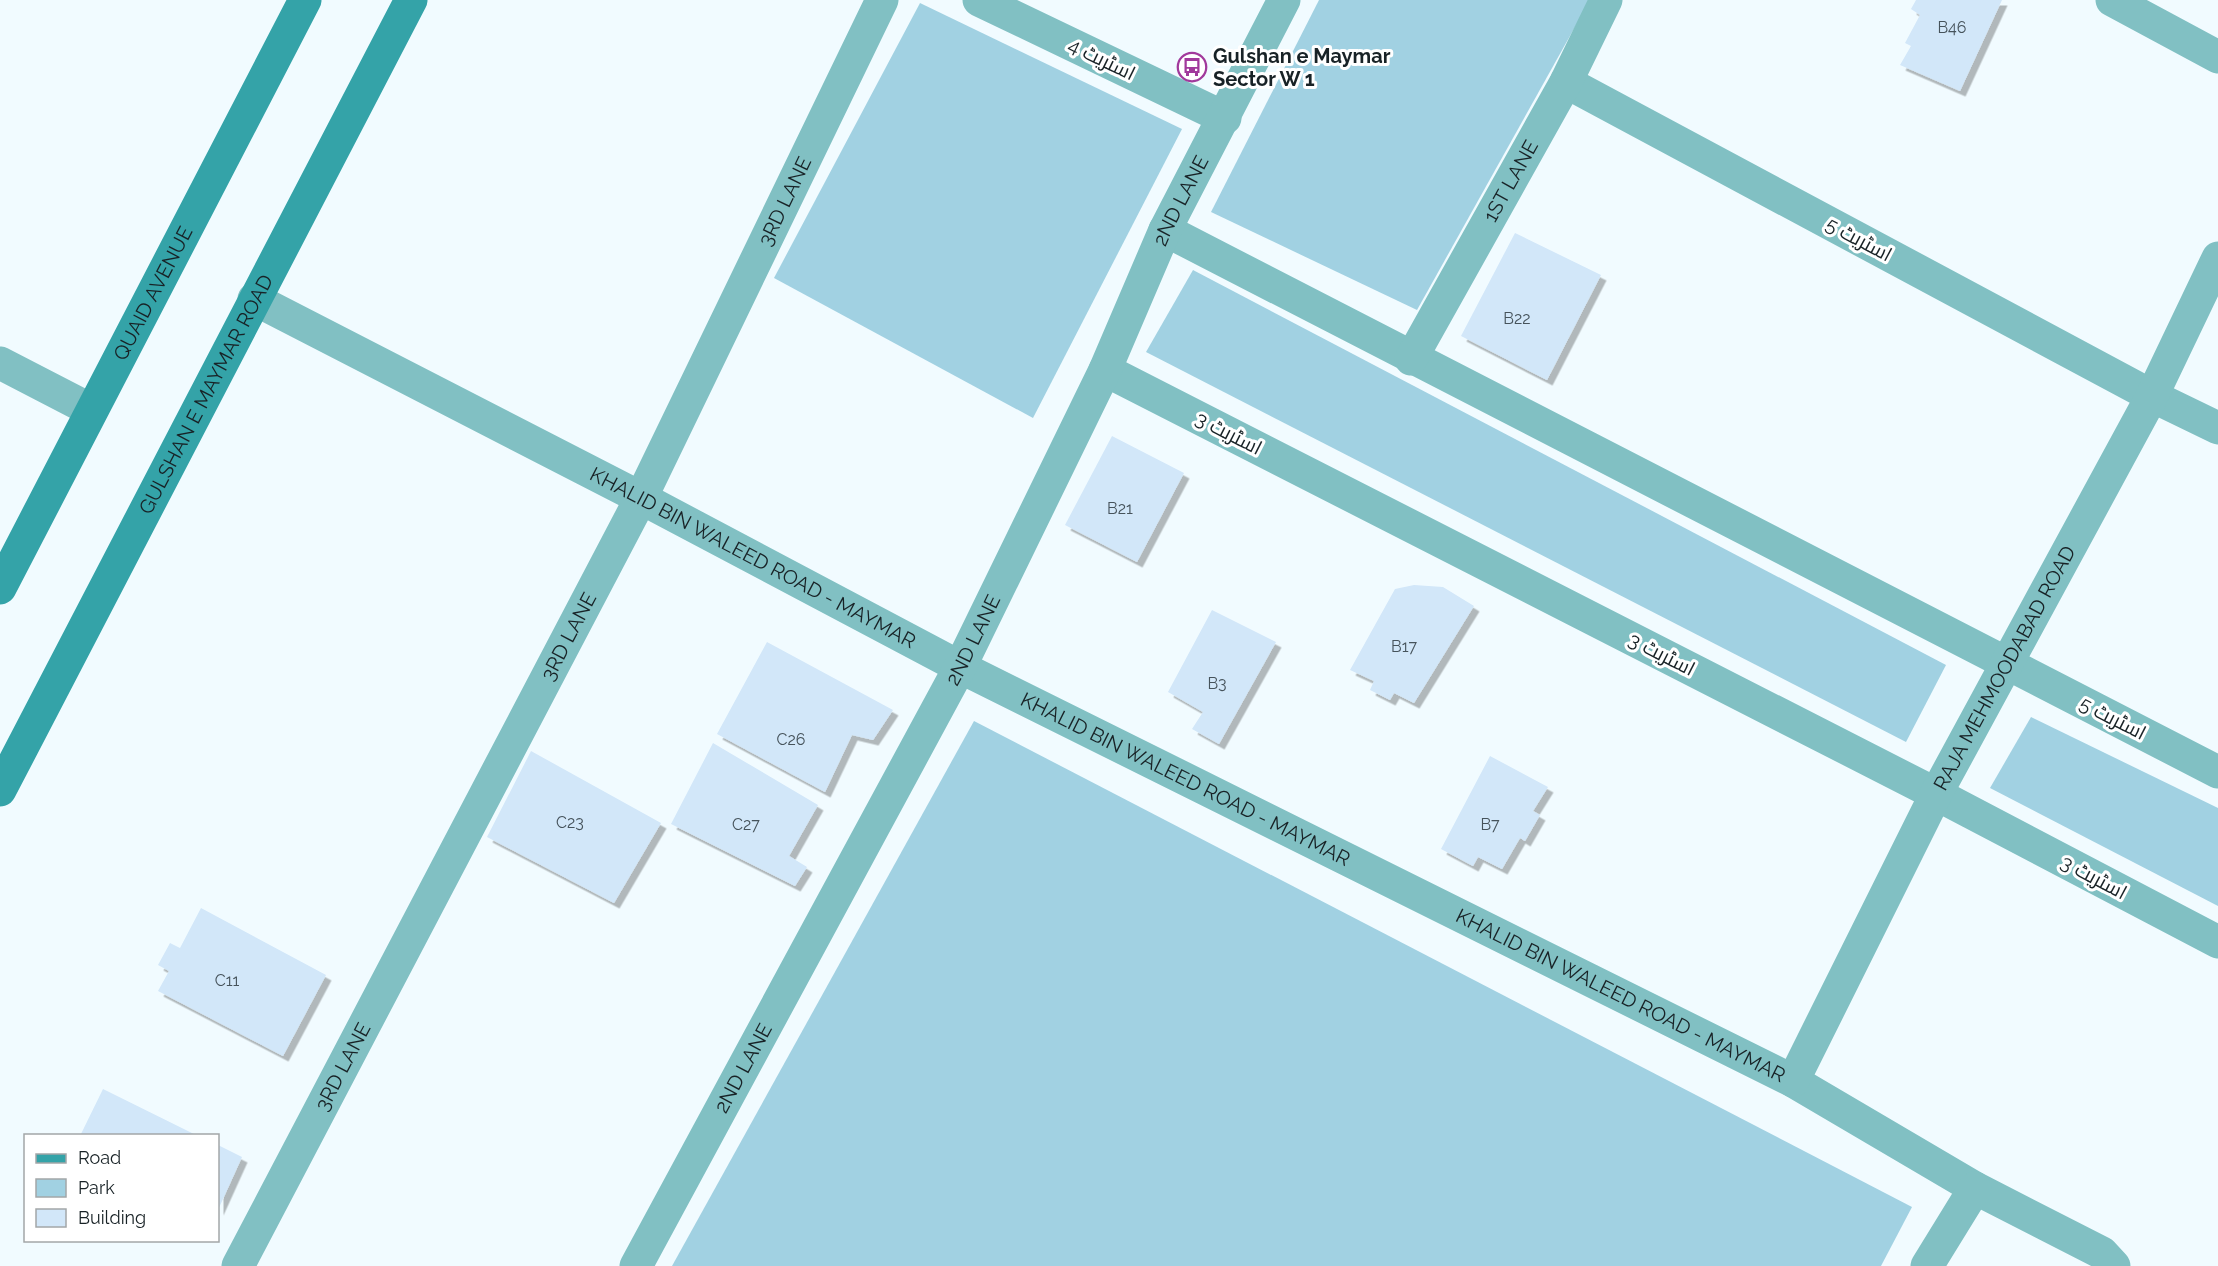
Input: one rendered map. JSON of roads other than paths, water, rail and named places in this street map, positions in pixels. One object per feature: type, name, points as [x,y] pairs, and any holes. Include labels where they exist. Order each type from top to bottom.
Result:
[{"type":"main road","name":"QUAID AVENUE","points":[[0,588],[306,0]]},
{"type":"main road","name":"GULSHAN E MAYMAR ROAD","points":[[0,790],[411,0]]},
{"type":"street","name":"3RD LANE","points":[[238,1266],[641,498],[882,0]]},
{"type":"street","name":"اسٹریٹ 4","points":[[980,0],[1225,118]]},
{"type":"street","name":"2ND LANE","points":[[636,1266],[960,667],[1105,370],[1165,230],[1225,118],[1284,0]]},
{"type":"street","name":"1ST LANE","points":[[1411,359],[1566,82],[1606,0]]},
{"type":"street","points":[[2112,0],[2218,57]]},
{"type":"street","name":"اسٹریٹ 5","points":[[1566,82],[2152,396],[2218,428]]},
{"type":"street","points":[[1165,230],[2007,665]]},
{"type":"street","name":"RAJA MEHMOODABAD ROAD","points":[[1793,1081],[1936,794],[2152,396],[2218,258]]},
{"type":"street","name":"KHALID BIN WALEED ROAD - MAYMAR","points":[[254,299],[641,498],[960,667],[1793,1081],[1975,1188],[2102,1253],[2114,1266]]},
{"type":"street","points":[[0,363],[91,410]]},
{"type":"street","name":"اسٹریٹ 3","points":[[1105,370],[1936,794],[2218,942]]},
{"type":"street","name":"اسٹریٹ 5","points":[[2007,665],[2218,772]]},
{"type":"street","points":[[1927,1266],[1975,1188]]},
{"type":"place","name":"Gulshan e Maymar Sector W 1","points":[[1192,67]]}]
